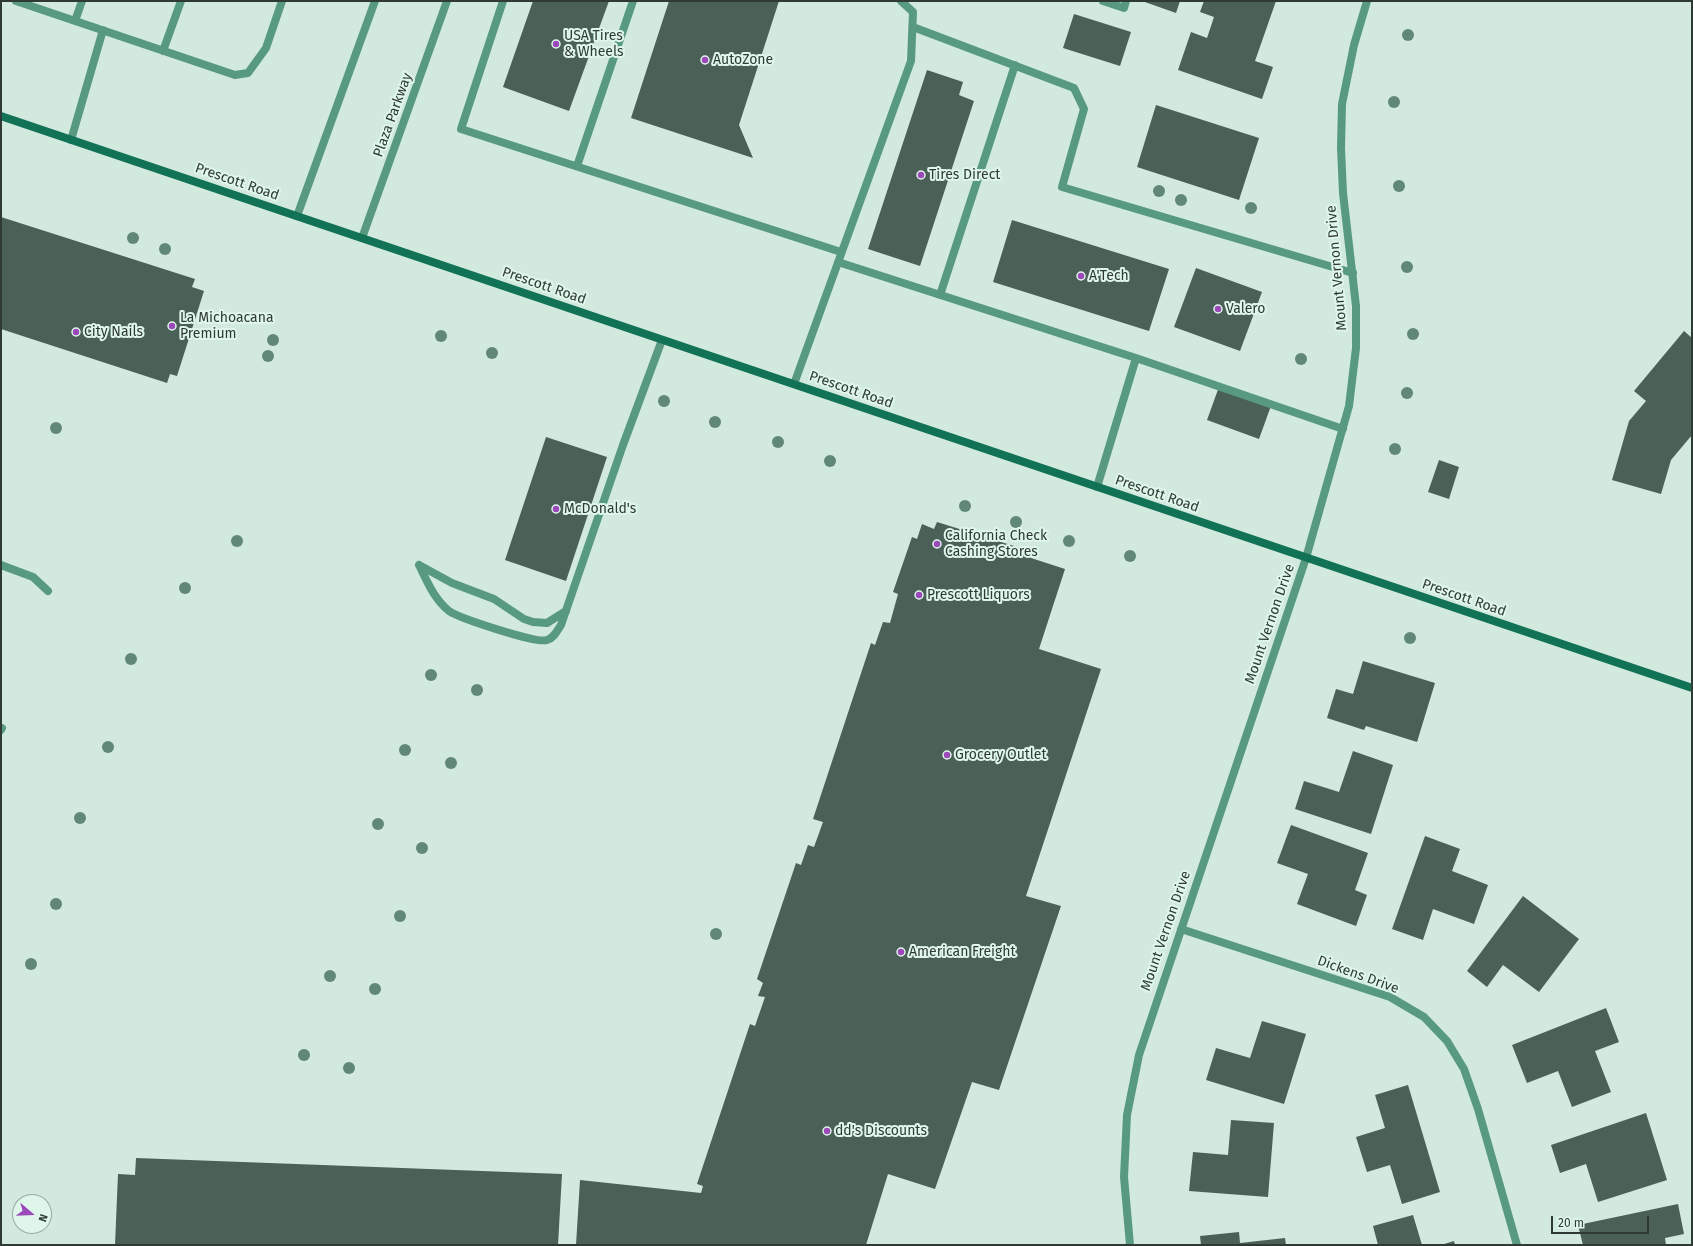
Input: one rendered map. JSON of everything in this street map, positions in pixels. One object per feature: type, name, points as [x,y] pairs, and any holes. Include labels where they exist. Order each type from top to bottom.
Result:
[{"type":"main road","name":"Prescott Road","points":[[1,116],[1692,688]]},
{"type":"street","points":[[16,1],[235,75],[248,73],[266,48],[282,1]]},
{"type":"street","points":[[75,21],[82,1]]},
{"type":"street","points":[[163,51],[181,1]]},
{"type":"street","points":[[297,216],[375,1]]},
{"type":"street","name":"Plaza Parkway","points":[[362,238],[447,1]]},
{"type":"street","points":[[503,1],[461,129],[841,252]]},
{"type":"street","points":[[577,166],[633,1]]},
{"type":"street","points":[[794,384],[911,61],[913,12],[901,1]]},
{"type":"street","points":[[1103,1],[1124,8],[1126,1]]},
{"type":"street","name":"Mount Vernon Drive","points":[[1130,1245],[1124,1177],[1127,1115],[1139,1055],[1306,558],[1349,406],[1356,348],[1356,306],[1343,193],[1341,148],[1342,104],[1354,45],[1368,1]]},
{"type":"street","points":[[913,27],[1074,88],[1084,109],[1062,187],[1353,273]]},
{"type":"street","points":[[71,140],[103,30]]},
{"type":"street","points":[[940,295],[1015,65]]},
{"type":"street","points":[[838,262],[1136,358],[1342,429]]},
{"type":"street","points":[[566,611],[547,623],[533,622],[524,619],[494,599],[452,583],[419,565],[435,596],[450,612],[538,642],[547,640],[554,636],[561,625],[566,611],[623,446],[662,340]]},
{"type":"street","points":[[1097,487],[1136,358]]},
{"type":"street","points":[[1,565],[33,577],[48,591]]},
{"type":"street","name":"Dickens Drive","points":[[1181,929],[1390,997],[1424,1017],[1447,1041],[1464,1069],[1478,1109],[1517,1245]]},
{"type":"building","name":"USA Tires & Wheels","points":[[533,1],[609,1],[569,111],[503,87]]},
{"type":"building","name":"AutoZone","points":[[669,1],[779,1],[739,125],[753,158],[631,118]]},
{"type":"building","points":[[1142,1],[1180,1],[1176,13]]},
{"type":"building","points":[[1204,1],[1276,1],[1255,61],[1273,67],[1262,99],[1178,70],[1191,32],[1207,38],[1214,17],[1200,12]]},
{"type":"building","points":[[1074,14],[1131,32],[1120,66],[1063,48]]},
{"type":"building","name":"Tires Direct","points":[[927,70],[963,82],[959,95],[974,101],[920,266],[868,249]]},
{"type":"building","points":[[1156,105],[1259,138],[1239,200],[1137,167]]},
{"type":"building","points":[[1,217],[195,279],[192,287],[204,291],[177,376],[170,374],[167,383],[1,329]]},
{"type":"building","name":"A'Tech","points":[[1012,220],[1169,269],[1149,331],[993,282]]},
{"type":"building","name":"Valero","points":[[1196,268],[1262,292],[1240,351],[1174,327]]},
{"type":"building","points":[[1684,331],[1692,338],[1692,435],[1671,460],[1661,494],[1612,480],[1629,421],[1646,401],[1634,391]]},
{"type":"building","points":[[1220,384],[1272,403],[1259,439],[1207,420]]},
{"type":"building","name":"McDonald's","points":[[546,437],[607,457],[566,581],[505,560]]},
{"type":"building","points":[[1439,460],[1459,467],[1449,499],[1428,492]]},
{"type":"building","points":[[937,522],[1030,551],[1028,557],[1065,569],[1039,649],[1101,669],[1026,896],[1061,906],[999,1090],[972,1082],[935,1189],[888,1174],[866,1245],[576,1245],[580,1180],[701,1193],[703,1186],[697,1184],[750,1024],[755,1026],[765,997],[758,996],[763,983],[757,979],[796,863],[801,865],[808,845],[814,847],[823,822],[813,819],[871,643],[875,645],[883,622],[890,623],[898,594],[893,592],[912,537],[917,539],[922,524],[934,529]]},
{"type":"building","points":[[1363,661],[1435,683],[1417,742],[1366,726],[1364,730],[1327,718],[1336,689],[1353,694]]},
{"type":"building","points":[[1353,751],[1393,765],[1371,834],[1295,809],[1304,781],[1339,792]]},
{"type":"building","points":[[1291,825],[1368,853],[1355,890],[1367,895],[1356,926],[1297,904],[1308,874],[1277,863]]},
{"type":"building","points":[[1425,836],[1460,849],[1452,871],[1488,885],[1474,924],[1433,909],[1423,940],[1392,929]]},
{"type":"building","points":[[1523,896],[1579,939],[1539,992],[1503,965],[1487,987],[1467,971]]},
{"type":"building","points":[[1606,1008],[1619,1042],[1595,1051],[1611,1092],[1572,1107],[1558,1071],[1527,1083],[1512,1045]]},
{"type":"building","points":[[1262,1021],[1306,1034],[1284,1104],[1206,1080],[1216,1048],[1250,1058]]},
{"type":"building","points":[[1408,1085],[1440,1192],[1402,1204],[1390,1165],[1367,1172],[1356,1137],[1385,1128],[1375,1095]]},
{"type":"building","points":[[1646,1113],[1667,1180],[1598,1202],[1586,1164],[1560,1173],[1551,1145]]},
{"type":"building","points":[[1231,1120],[1274,1123],[1268,1197],[1189,1191],[1193,1152],[1228,1155]]},
{"type":"building","points":[[136,1158],[562,1174],[558,1245],[115,1245],[118,1174],[135,1175]]},
{"type":"building","points":[[1678,1204],[1684,1234],[1665,1238],[1666,1245],[1583,1245],[1578,1225]]},
{"type":"building","points":[[1413,1215],[1422,1245],[1378,1245],[1373,1226]]},
{"type":"building","points":[[1239,1232],[1240,1243],[1285,1238],[1286,1245],[1201,1245],[1200,1236]]},
{"type":"building","points":[[1454,1241],[1455,1245],[1441,1245]]},
{"type":"place","name":"USA Tires & Wheels","points":[[556,44]]},
{"type":"place","name":"AutoZone","points":[[705,60]]},
{"type":"place","name":"Tires Direct","points":[[921,175]]},
{"type":"place","name":"A'Tech","points":[[1081,276]]},
{"type":"place","name":"Valero","points":[[1218,309]]},
{"type":"place","name":"La Michoacana Premium","points":[[172,326]]},
{"type":"place","name":"City Nails","points":[[76,332]]},
{"type":"place","name":"McDonald's","points":[[556,509]]},
{"type":"place","name":"California Check Cashing Stores","points":[[937,544]]},
{"type":"place","name":"Prescott Liquors","points":[[919,595]]},
{"type":"place","name":"Grocery Outlet","points":[[947,755]]},
{"type":"place","name":"American Freight","points":[[901,952]]},
{"type":"place","name":"dd's Discounts","points":[[827,1131]]}]
